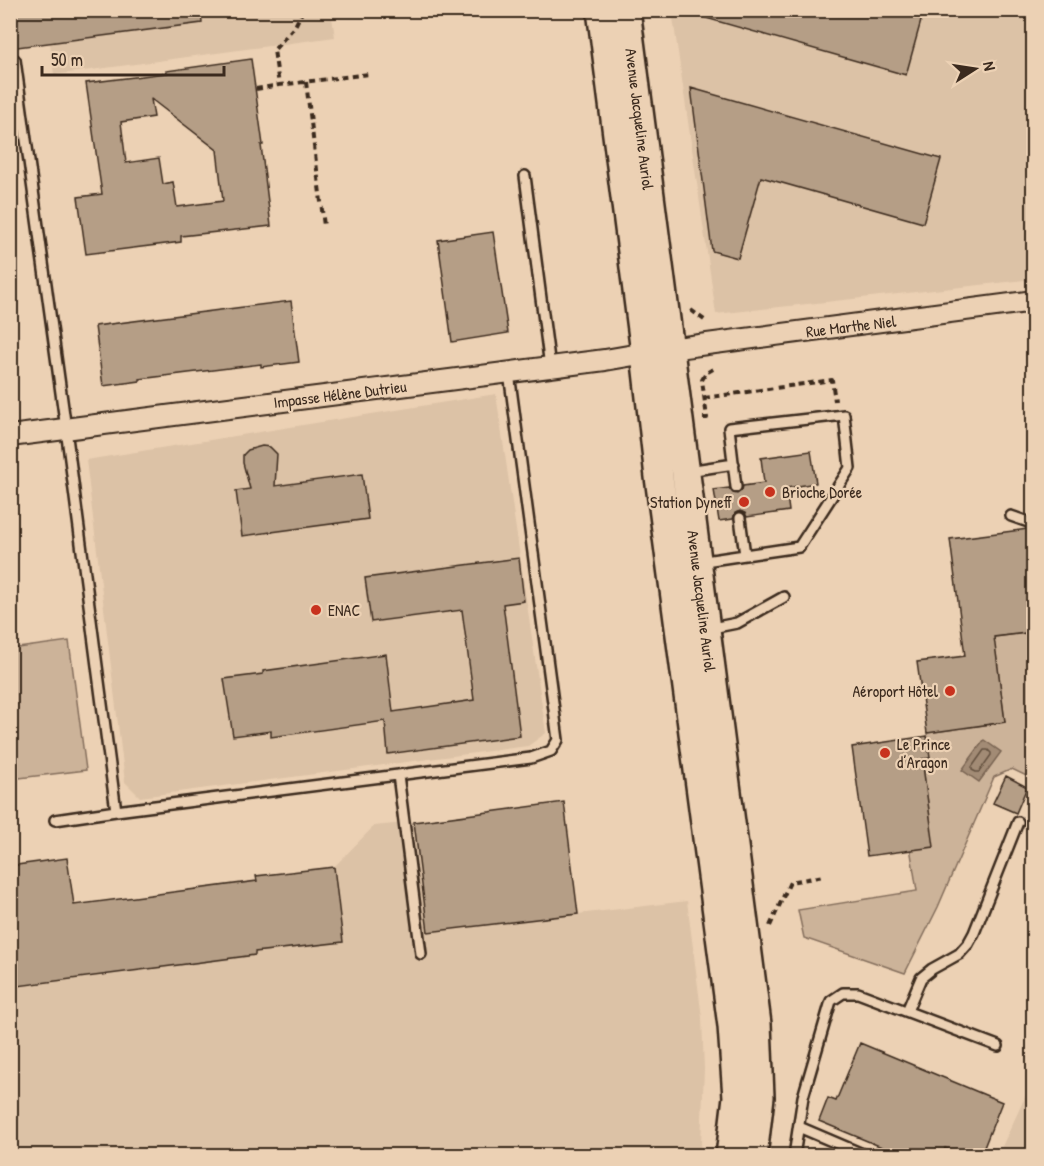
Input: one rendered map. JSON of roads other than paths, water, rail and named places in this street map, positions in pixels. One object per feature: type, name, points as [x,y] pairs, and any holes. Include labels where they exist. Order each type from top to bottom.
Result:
[{"type":"main road","name":"Avenue Jacqueline Auriol","points":[[602,10],[657,351],[686,472],[757,1024],[760,1097],[753,1155]]},
{"type":"main road","name":"Avenue Jacqueline Auriol","points":[[626,10],[657,351],[662,501],[732,1026],[737,1097],[730,1155]]},
{"type":"street","name":"Rue Marthe Niel","points":[[657,351],[1034,301]]},
{"type":"street","name":"Impasse Hélène Dutrieu","points":[[10,436],[623,358],[657,351]]},
{"type":"lane","points":[[15,60],[116,811]]},
{"type":"lane","points":[[525,176],[550,367]]},
{"type":"lane","points":[[55,820],[531,758],[550,751],[558,740],[509,372]]},
{"type":"lane","points":[[696,562],[799,547],[850,468],[844,415],[729,428],[736,487]]},
{"type":"lane","points":[[686,472],[734,464]]},
{"type":"lane","points":[[1011,516],[1034,524]]},
{"type":"lane","points":[[740,518],[745,555]]},
{"type":"lane","points":[[705,629],[737,623],[784,597]]},
{"type":"lane","points":[[398,775],[421,954]]},
{"type":"lane","points":[[907,1011],[921,978],[959,954],[968,944],[1018,822]]},
{"type":"lane","points":[[794,1155],[803,1097],[831,1001],[843,993],[858,993],[998,1046]]},
{"type":"lane","points":[[799,1127],[867,1155]]},
{"type":"water","points":[[984,740],[1001,752],[979,782],[962,770]]},
{"type":"place","name":"Brioche Dorée","points":[[770,492]]},
{"type":"place","name":"Station Dyneff","points":[[744,502]]},
{"type":"place","name":"ENAC","points":[[316,610]]},
{"type":"place","name":"Aéroport Hôtel","points":[[950,691]]},
{"type":"place","name":"Le Prince d’Aragon","points":[[885,753]]}]
